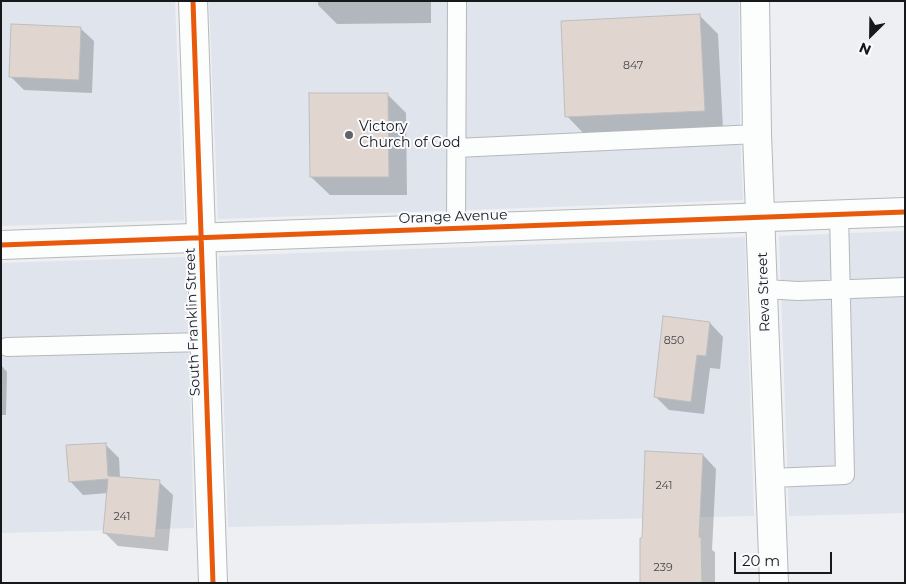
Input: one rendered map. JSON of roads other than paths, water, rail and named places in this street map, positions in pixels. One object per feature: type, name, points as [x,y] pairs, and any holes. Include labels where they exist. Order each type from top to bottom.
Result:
[{"type":"street","name":"South Franklin Street","points":[[192,1],[213,583]]},
{"type":"street","name":"Reva Street","points":[[755,1],[757,134],[774,583]]},
{"type":"street","name":"Orange Avenue","points":[[1,245],[905,212]]},
{"type":"lane","points":[[456,228],[457,1]]},
{"type":"lane","points":[[456,148],[757,134]]},
{"type":"lane","points":[[770,478],[845,474],[840,214]]},
{"type":"lane","points":[[764,289],[905,287]]},
{"type":"lane","points":[[7,347],[204,342]]},
{"type":"place","name":"Victory Church of God","points":[[349,135]]}]
